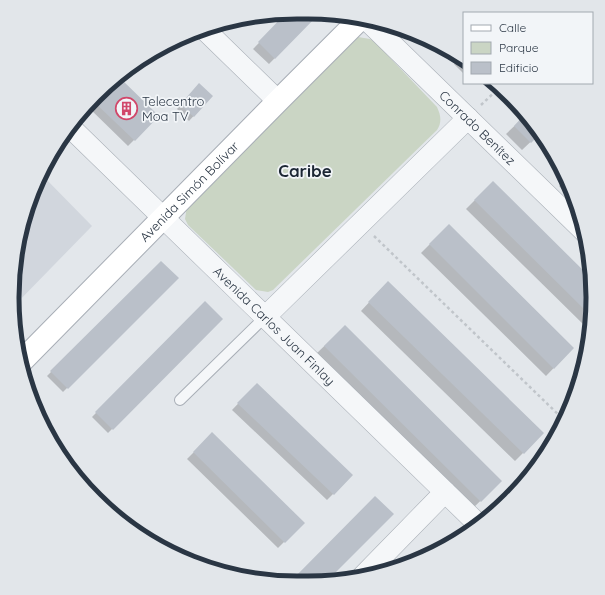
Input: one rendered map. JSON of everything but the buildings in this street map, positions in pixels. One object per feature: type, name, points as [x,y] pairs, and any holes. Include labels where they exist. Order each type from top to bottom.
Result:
[{"type":"street","name":"Avenida Simón Bolívar","points":[[25,358],[356,23]]},
{"type":"street","name":"Conrado Benítez","points":[[374,27],[577,224]]},
{"type":"street","points":[[209,34],[278,101]]},
{"type":"street","points":[[265,317],[468,118]]},
{"type":"street","name":"Avenida Carlos Juan Finlay","points":[[75,131],[474,520]]},
{"type":"street","points":[[370,569],[445,492]]},
{"type":"lane","points":[[180,400],[265,317]]},
{"type":"path","points":[[468,118],[495,92]]},
{"type":"path","points":[[360,224],[560,416]]},
{"type":"shaded area","points":[[46,179],[92,226],[19,301],[21,261],[24,243],[28,225]]},
{"type":"green space","points":[[358,37],[370,39],[375,42],[437,107],[440,119],[439,127],[273,290],[268,292],[256,290],[188,225],[185,219],[187,206],[353,39]]},
{"type":"place","name":"Telecentro Moa TV","points":[[126,108]]},
{"type":"district","name":"Caribe","points":[[305,170]]}]
